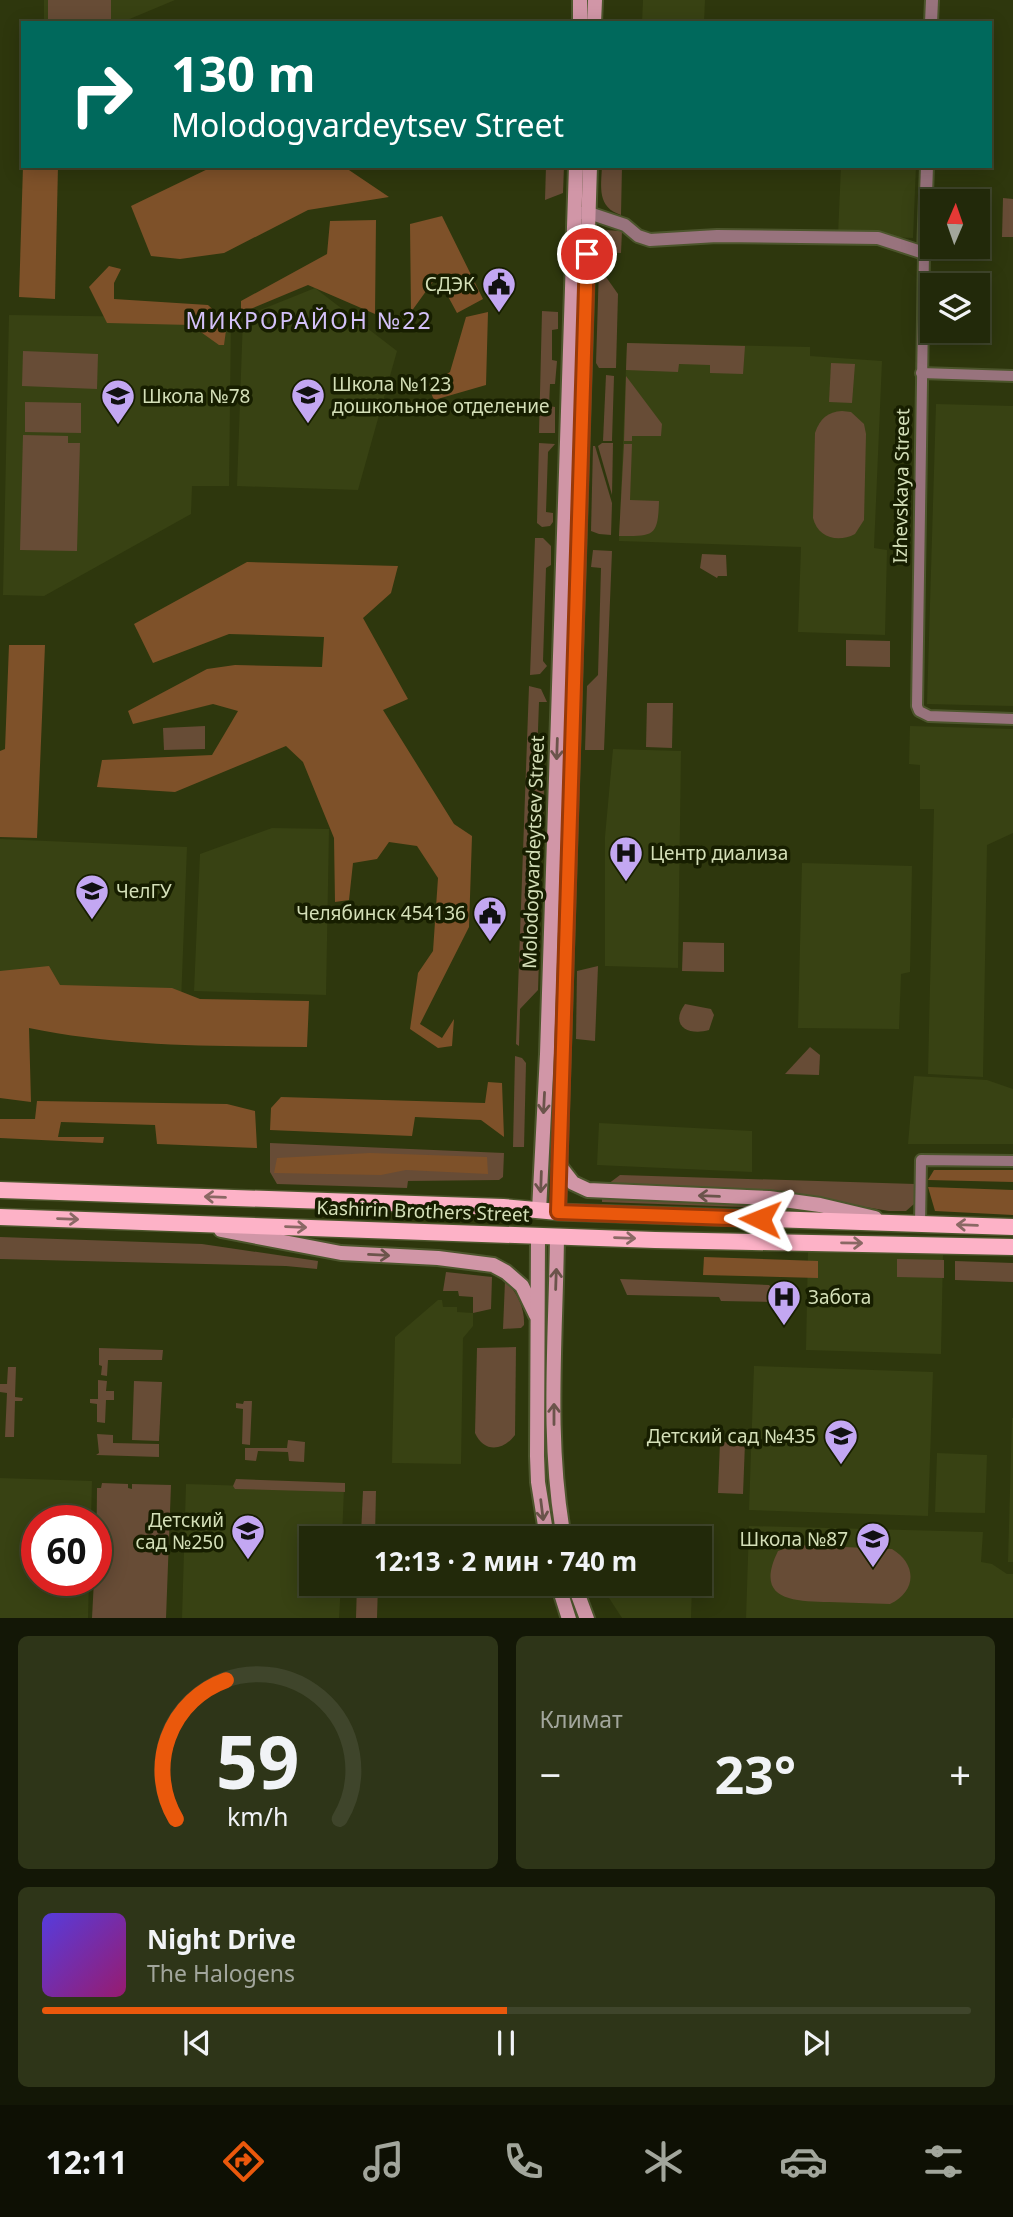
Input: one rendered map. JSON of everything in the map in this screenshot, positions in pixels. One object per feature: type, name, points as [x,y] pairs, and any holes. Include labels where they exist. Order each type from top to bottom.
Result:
[{"type":"main road","points":[[580,0],[580,21]]},
{"type":"main road","points":[[594,21],[595,0]]},
{"type":"main road","name":"Molodogvardeytsev Street","points":[[562,1526],[556,1482],[554,1428],[556,1236],[582,213],[576,168]]},
{"type":"main road","name":"Molodogvardeytsev Street","points":[[545,1526],[538,1482],[538,1236],[582,213],[590,168]]},
{"type":"main road","points":[[559,1165],[573,1183],[587,1190],[769,1198],[820,1205],[897,1223]]},
{"type":"main road","name":"Kashirin Brothers Street","points":[[0,1190],[920,1224]]},
{"type":"main road","name":"Kashirin Brothers Street","points":[[0,1217],[538,1236],[1013,1247]]},
{"type":"main road","points":[[192,1224],[321,1251],[438,1258],[493,1265],[522,1286],[536,1315]]},
{"type":"main road","points":[[920,1224],[1013,1227]]},
{"type":"main road","points":[[538,1482],[556,1482]]},
{"type":"main road","points":[[562,1596],[569,1618]]},
{"type":"main road","points":[[578,1596],[587,1618]]},
{"type":"street","points":[[931,21],[932,0]]},
{"type":"street","name":"Izhevskaya Street","points":[[926,189],[927,168]]},
{"type":"street","points":[[582,213],[625,225],[638,236],[650,240],[799,235],[878,238],[920,252]]},
{"type":"street","name":"Izhevskaya Street","points":[[924,259],[917,706],[919,711],[929,716],[1013,719]]},
{"type":"street","points":[[921,373],[1013,376]]},
{"type":"street","points":[[920,1224],[921,1160],[1013,1161]]},
{"type":"shaded area","points":[[44,0],[175,0],[125,21],[44,21]]},
{"type":"shaded area","points":[[48,0],[111,0],[111,21],[48,21]]},
{"type":"shaded area","points":[[643,0],[705,0],[704,21],[642,21]]},
{"type":"shaded area","points":[[23,168],[58,168],[55,299],[19,297]]},
{"type":"shaded area","points":[[210,168],[346,168],[389,197],[308,210],[224,253],[180,259],[151,256],[131,206]]},
{"type":"shaded area","points":[[546,168],[564,168],[563,193],[545,200]]},
{"type":"shaded area","points":[[602,168],[622,168],[621,215],[613,212],[604,202],[601,189]]},
{"type":"shaded area","points":[[841,168],[916,168],[913,238],[838,235]]},
{"type":"shaded area","points":[[1003,198],[1013,199],[1013,237],[1002,237]]},
{"type":"shaded area","points":[[442,216],[483,299],[457,313],[437,276],[411,312],[410,224]]},
{"type":"shaded area","points":[[376,220],[375,314],[308,285],[241,313],[241,301],[327,254],[330,221]]},
{"type":"shaded area","points":[[604,230],[622,231],[621,253],[600,252],[600,233]]},
{"type":"shaded area","points":[[109,266],[121,269],[114,283],[114,299],[208,305],[227,323],[224,345],[219,345],[191,325],[107,323],[89,287]]},
{"type":"shaded area","points":[[599,267],[618,294],[616,368],[599,368],[596,363]]},
{"type":"shaded area","name":"Школа №123 дошкольное отделение","points":[[315,288],[397,351],[358,490],[237,486],[243,317]]},
{"type":"shaded area","points":[[542,311],[558,312],[558,329],[552,330],[552,360],[557,361],[555,384],[550,384],[549,406],[555,407],[555,433],[539,433]]},
{"type":"shaded area","points":[[488,312],[486,385],[434,400],[428,386],[450,372],[466,317]]},
{"type":"shaded area","name":"Школа №78","points":[[9,315],[231,318],[229,486],[192,486],[191,514],[44,596],[3,595]]},
{"type":"shaded area","points":[[627,343],[810,347],[810,356],[882,361],[874,548],[887,550],[885,635],[798,632],[801,547],[619,541]]},
{"type":"shaded area","points":[[627,343],[745,346],[743,374],[710,373],[710,365],[679,364],[678,372],[626,370]]},
{"type":"shaded area","points":[[23,351],[98,354],[97,389],[22,386]]},
{"type":"shaded area","points":[[831,363],[855,364],[852,403],[829,402]]},
{"type":"shaded area","points":[[606,375],[614,376],[612,441],[603,441]]},
{"type":"shaded area","points":[[626,376],[662,424],[661,436],[632,436],[632,441],[624,441]]},
{"type":"shaded area","points":[[25,402],[81,403],[81,433],[25,432]]},
{"type":"shaded area","points":[[936,404],[1013,406],[1013,706],[927,704]]},
{"type":"shaded area","points":[[842,411],[851,412],[864,424],[864,520],[855,534],[836,538],[819,530],[813,518],[815,433],[825,417]]},
{"type":"shaded area","points":[[23,435],[68,436],[68,443],[80,443],[77,551],[20,550]]},
{"type":"shaded area","points":[[539,443],[555,444],[548,452],[546,512],[553,513],[553,522],[550,526],[542,527],[537,523]]},
{"type":"shaded area","points":[[602,443],[613,443],[612,495],[598,446]]},
{"type":"shaded area","points":[[624,444],[632,444],[630,500],[659,501],[655,528],[652,532],[640,536],[619,536]]},
{"type":"shaded area","points":[[593,446],[612,503],[611,535],[591,531]]},
{"type":"shaded area","points":[[535,538],[543,538],[551,546],[551,565],[546,568],[543,661],[547,666],[540,674],[530,675]]},
{"type":"shaded area","points":[[593,550],[612,551],[604,750],[585,750],[587,686],[598,675],[601,568],[591,567]]},
{"type":"shaded area","points":[[702,554],[726,555],[727,576],[717,578],[700,568]]},
{"type":"shaded area","points":[[247,562],[398,566],[391,593],[363,618],[408,699],[383,710],[454,824],[472,836],[469,927],[420,1024],[442,1038],[454,1019],[452,1046],[438,1048],[410,1029],[418,973],[433,951],[438,878],[417,846],[389,842],[377,859],[353,863],[349,900],[335,902],[334,838],[303,762],[286,746],[175,792],[97,787],[102,760],[212,755],[238,711],[213,704],[133,724],[128,711],[207,669],[235,665],[322,667],[324,637],[229,634],[153,663],[134,624]]},
{"type":"shaded area","points":[[846,640],[890,641],[890,667],[846,666]]},
{"type":"shaded area","points":[[9,645],[45,645],[37,838],[0,837],[0,751],[5,749]]},
{"type":"shaded area","points":[[529,686],[541,689],[547,702],[539,702],[536,785],[544,788],[543,829],[535,834],[534,888],[542,888],[541,900],[534,902],[533,926],[540,927],[538,990],[520,1009],[519,1046],[516,1044]]},
{"type":"shaded area","points":[[647,703],[673,703],[672,748],[646,747]]},
{"type":"shaded area","points":[[205,726],[205,749],[164,750],[163,728]]},
{"type":"shaded area","points":[[910,726],[1013,729],[1013,833],[987,845],[983,1077],[928,1074],[934,809],[920,809],[920,765],[909,764]]},
{"type":"shaded area","points":[[613,749],[681,751],[678,968],[605,966],[605,837]]},
{"type":"shaded area","points":[[272,828],[329,829],[326,995],[194,991],[200,854]]},
{"type":"shaded area","name":"ЧелГУ","points":[[0,839],[187,847],[181,1003],[0,996]]},
{"type":"shaded area","points":[[802,863],[912,866],[910,972],[901,974],[899,1029],[798,1028]]},
{"type":"shaded area","points":[[683,942],[724,943],[724,972],[682,971]]},
{"type":"shaded area","points":[[49,966],[60,985],[172,988],[200,999],[309,1001],[307,1047],[133,1042],[29,1028],[31,1102],[0,1098],[0,971]]},
{"type":"shaded area","points":[[598,966],[595,1041],[576,1039],[577,971]]},
{"type":"shaded area","points":[[685,1004],[711,1009],[714,1015],[709,1030],[695,1032],[684,1028],[679,1018]]},
{"type":"shaded area","points":[[810,1047],[820,1055],[819,1075],[785,1074]]},
{"type":"shaded area","points":[[515,1056],[526,1063],[524,1147],[513,1147]]},
{"type":"shaded area","points":[[914,1076],[987,1080],[1013,1089],[1013,1144],[908,1144]]},
{"type":"shaded area","points":[[488,1082],[502,1083],[504,1137],[481,1120],[415,1117],[412,1136],[270,1130],[271,1108],[281,1097],[485,1103]]},
{"type":"shaded area","points":[[37,1101],[227,1104],[255,1111],[257,1148],[157,1144],[155,1125],[61,1122],[58,1137],[104,1137],[103,1143],[0,1138],[0,1119],[35,1119]]},
{"type":"shaded area","points":[[599,1123],[752,1131],[752,1172],[597,1165]]},
{"type":"shaded area","points":[[270,1143],[504,1153],[503,1177],[499,1180],[408,1181],[407,1188],[277,1184],[270,1172]]},
{"type":"shaded area","points":[[370,1153],[487,1157],[488,1174],[406,1170],[381,1175],[274,1173],[277,1158]]},
{"type":"shaded area","points":[[934,1170],[1013,1170],[1013,1182],[928,1180]]},
{"type":"shaded area","points":[[620,1175],[915,1184],[914,1204],[906,1211],[889,1211],[770,1191],[608,1184]]},
{"type":"shaded area","points":[[928,1187],[1013,1190],[1013,1215],[935,1211]]},
{"type":"shaded area","points":[[602,1199],[774,1204],[774,1208],[602,1202]]},
{"type":"shaded area","points":[[0,1237],[202,1244],[318,1261],[317,1269],[0,1259]]},
{"type":"shaded area","points":[[808,1251],[943,1255],[941,1354],[806,1350]]},
{"type":"shaded area","points":[[704,1257],[818,1261],[818,1278],[703,1275]]},
{"type":"shaded area","points":[[897,1259],[944,1260],[944,1278],[897,1277]]},
{"type":"shaded area","points":[[955,1261],[1013,1263],[1013,1282],[955,1280]]},
{"type":"shaded area","points":[[446,1272],[492,1277],[491,1309],[473,1313],[473,1297],[459,1296],[458,1291],[443,1291]]},
{"type":"shaded area","points":[[620,1279],[769,1285],[783,1300],[721,1301],[719,1297],[627,1295]]},
{"type":"shaded area","points":[[505,1281],[522,1307],[524,1325],[521,1328],[503,1329]]},
{"type":"shaded area","points":[[438,1300],[442,1300],[443,1307],[457,1307],[457,1312],[473,1313],[473,1326],[463,1338],[461,1464],[392,1463],[395,1337]]},
{"type":"shaded area","points":[[516,1347],[515,1435],[499,1447],[488,1447],[475,1433],[477,1348]]},
{"type":"shaded area","points":[[99,1348],[163,1350],[162,1360],[108,1360],[107,1376],[101,1375]]},
{"type":"shaded area","name":"Детский сад №435","points":[[754,1366],[933,1372],[928,1516],[749,1510]]},
{"type":"shaded area","points":[[8,1367],[16,1367],[15,1397],[23,1398],[22,1401],[15,1401],[14,1437],[5,1437],[7,1393],[0,1392],[0,1384],[7,1384]]},
{"type":"shaded area","points":[[98,1380],[107,1381],[106,1391],[114,1391],[114,1400],[106,1400],[105,1423],[97,1422],[97,1404],[90,1403],[90,1399],[98,1399]]},
{"type":"shaded area","points":[[134,1381],[162,1382],[159,1441],[132,1440]]},
{"type":"shaded area","points":[[244,1401],[252,1401],[250,1445],[242,1444],[243,1409],[236,1408],[236,1403],[243,1404]]},
{"type":"shaded area","points":[[1012,1418],[1013,1562],[1008,1562]]},
{"type":"shaded area","points":[[97,1434],[113,1435],[113,1443],[159,1444],[159,1457],[96,1455],[99,1453]]},
{"type":"shaded area","points":[[288,1440],[305,1442],[304,1462],[289,1461],[288,1452],[258,1451],[256,1461],[245,1460],[245,1448],[287,1448]]},
{"type":"shaded area","points":[[720,1442],[745,1443],[743,1494],[718,1493]]},
{"type":"shaded area","points":[[937,1453],[987,1455],[985,1513],[935,1512]]},
{"type":"shaded area","name":"Детский сад №250","points":[[0,1478],[92,1481],[91,1505],[21,1505],[21,1596],[89,1596],[88,1618],[0,1618]]},
{"type":"shaded area","points":[[236,1479],[345,1483],[345,1492],[235,1489],[233,1486]]},
{"type":"shaded area","points":[[102,1483],[128,1484],[128,1488],[132,1489],[132,1484],[171,1485],[166,1618],[92,1618],[93,1596],[112,1596],[112,1505],[97,1505],[97,1488],[101,1488]]},
{"type":"shaded area","name":"Детский сад №250","points":[[186,1484],[344,1489],[342,1526],[299,1526],[299,1596],[340,1596],[339,1618],[182,1618]]},
{"type":"shaded area","points":[[363,1491],[376,1491],[375,1526],[361,1526]]},
{"type":"shaded area","name":"Школа №87","points":[[749,1526],[983,1532],[981,1562],[992,1564],[1007,1574],[1013,1574],[1013,1618],[746,1618]]},
{"type":"shaded area","points":[[795,1545],[892,1549],[906,1562],[911,1577],[909,1585],[899,1599],[890,1604],[802,1601],[781,1595],[771,1580],[772,1567],[778,1551]]},
{"type":"shaded area","points":[[357,1596],[378,1596],[377,1618],[356,1618]]},
{"type":"shaded area","points":[[608,1596],[692,1596],[691,1618],[622,1618]]},
{"type":"place","name":"СДЭК","points":[[499,314]]},
{"type":"place","name":"Школа №123 дошкольное отделение","points":[[308,425]]},
{"type":"place","name":"Школа №78","points":[[118,426]]},
{"type":"place","name":"Центр диализа","points":[[626,883]]},
{"type":"place","name":"ЧелГУ","points":[[92,921]]},
{"type":"place","name":"Челябинск 454136","points":[[490,943]]},
{"type":"place","name":"Забота","points":[[784,1327]]},
{"type":"place","name":"Детский сад №435","points":[[841,1466]]},
{"type":"place","name":"Детский сад №250","points":[[248,1561]]},
{"type":"place","name":"Школа №87","points":[[873,1569]]},
{"type":"district","name":"МИКРОРАЙОН №22","points":[[309,320]]},
{"type":"route","points":[[587,254],[558,1212],[760,1219]]}]
